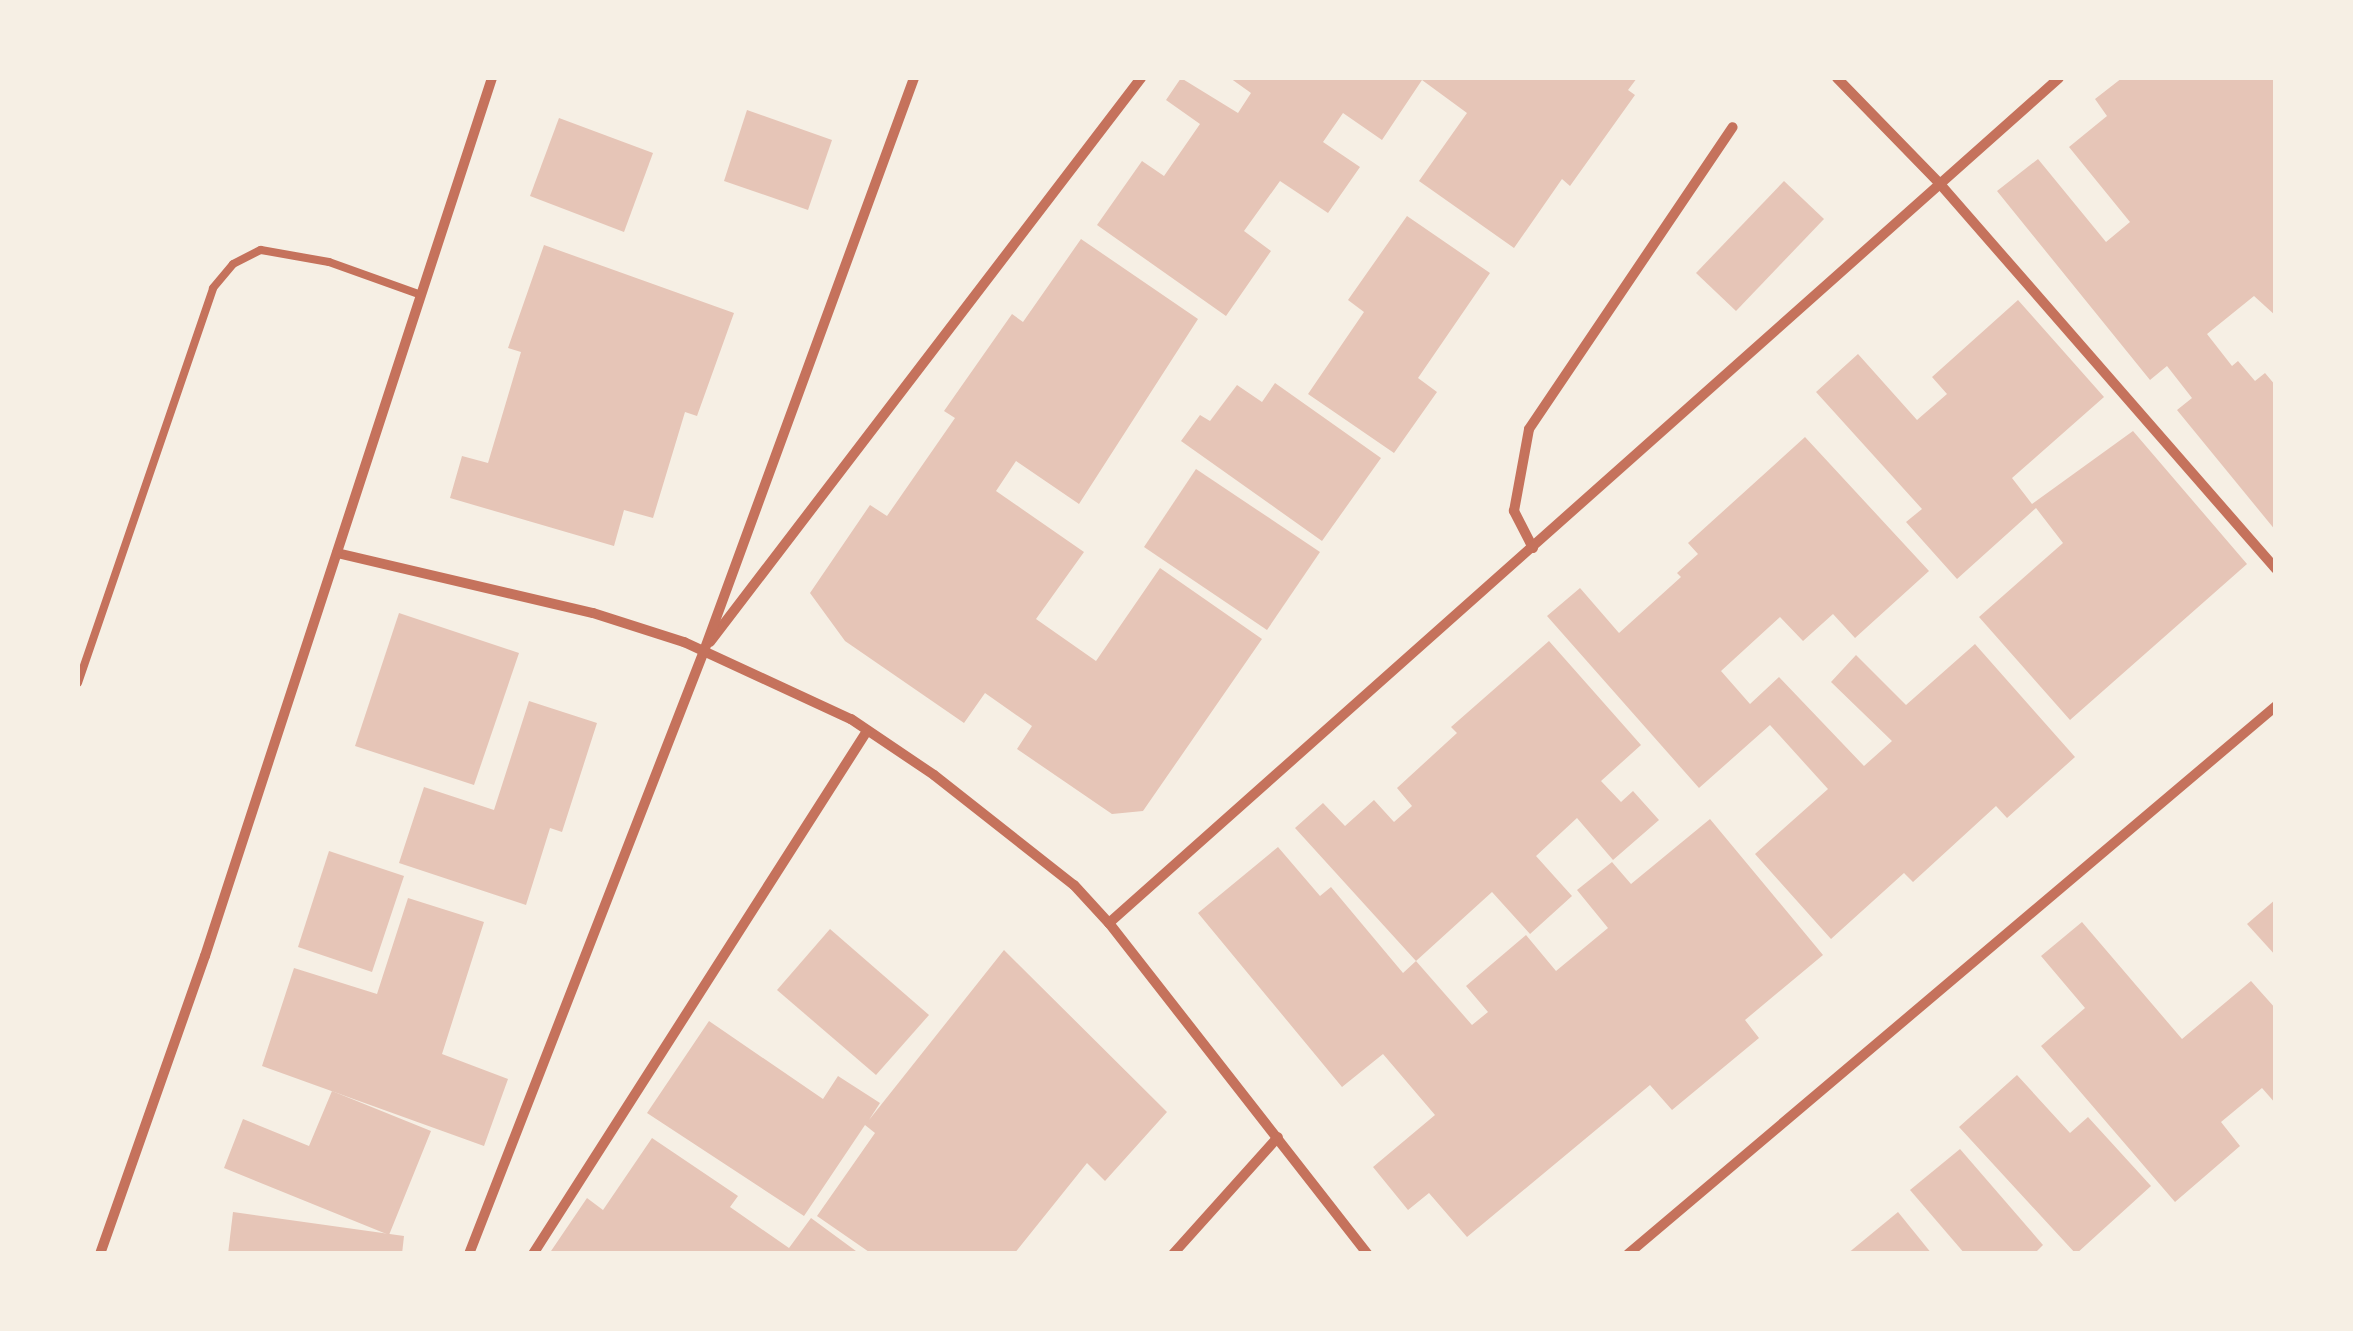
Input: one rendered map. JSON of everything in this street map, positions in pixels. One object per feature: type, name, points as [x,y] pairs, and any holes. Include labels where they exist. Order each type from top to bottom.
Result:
[{"type":"street","points":[[100,1254],[337,554],[492,78]]},
{"type":"street","points":[[469,1254],[704,651],[914,78]]},
{"type":"street","points":[[704,651],[1140,78]]},
{"type":"street","points":[[1837,78],[1940,184],[2276,569]]},
{"type":"street","points":[[1109,923],[2059,78]]},
{"type":"street","points":[[1533,548],[1514,511],[1530,428],[1733,126]]},
{"type":"street","points":[[337,554],[592,612],[704,651],[867,731],[1020,839],[1109,923],[1368,1254]]},
{"type":"street","points":[[1628,1254],[2276,706]]},
{"type":"street","points":[[533,1254],[867,731]]},
{"type":"street","points":[[1173,1254],[1278,1137]]},
{"type":"lane","points":[[78,683],[213,288],[233,264],[260,250],[329,262],[421,295]]},
{"type":"building","points":[[1181,78],[1238,113],[1251,93],[1230,78],[1637,78],[1628,90],[1635,95],[1570,186],[1562,179],[1514,248],[1419,181],[1467,113],[1422,80],[1382,140],[1343,113],[1323,142],[1360,167],[1328,213],[1280,181],[1244,231],[1271,251],[1226,316],[1097,225],[1142,161],[1164,176],[1200,124],[1166,100]]},
{"type":"building","points":[[2122,78],[2276,78],[2276,316],[2254,296],[2207,334],[2232,366],[2238,361],[2255,381],[2265,373],[2276,386],[2276,531],[2177,410],[2192,398],[2167,366],[2150,380],[1997,191],[2038,159],[2106,242],[2130,222],[2069,147],[2107,116],[2095,99]]},
{"type":"building","points":[[747,110],[832,140],[808,210],[724,181]]},
{"type":"building","points":[[559,118],[653,153],[624,232],[530,196]]},
{"type":"building","points":[[1784,181],[1824,219],[1736,311],[1696,273]]},
{"type":"building","points":[[1407,216],[1490,273],[1418,378],[1437,392],[1394,453],[1308,394],[1364,312],[1348,300]]},
{"type":"building","points":[[1081,239],[1198,319],[1079,504],[1016,461],[996,491],[1084,552],[1036,619],[1096,661],[1160,568],[1262,639],[1143,811],[1112,814],[1017,749],[1032,726],[985,693],[964,723],[845,641],[810,593],[870,505],[887,516],[955,418],[944,411],[1012,314],[1023,322]]},
{"type":"building","points":[[544,245],[734,313],[697,416],[685,412],[653,518],[624,510],[614,546],[450,498],[462,456],[488,463],[521,352],[508,348]]},
{"type":"building","points":[[2018,300],[2104,397],[2012,478],[2032,504],[2133,431],[2247,564],[2070,720],[1979,617],[2063,543],[2036,508],[1957,579],[1906,522],[1922,509],[1816,392],[1858,354],[1917,420],[1947,394],[1932,377]]},
{"type":"building","points":[[1275,383],[1381,458],[1322,541],[1181,441],[1200,415],[1210,421],[1237,385],[1262,402]]},
{"type":"building","points":[[1805,437],[1929,571],[1855,638],[1833,614],[1803,641],[1780,617],[1721,671],[1750,704],[1779,677],[1864,766],[1892,741],[1831,682],[1856,655],[1906,705],[1975,644],[2075,757],[2007,818],[1996,806],[1913,882],[1904,873],[1831,939],[1755,854],[1828,789],[1770,725],[1699,788],[1547,616],[1580,588],[1619,633],[1681,577],[1677,573],[1698,554],[1688,543]]},
{"type":"building","points":[[1196,469],[1320,552],[1267,630],[1144,547]]},
{"type":"building","points":[[399,613],[519,653],[474,785],[355,746]]},
{"type":"building","points":[[1549,641],[1641,745],[1601,781],[1621,802],[1633,791],[1659,820],[1613,860],[1577,818],[1536,856],[1572,896],[1530,934],[1492,892],[1416,961],[1295,828],[1323,803],[1345,826],[1374,800],[1394,822],[1412,806],[1397,788],[1457,733],[1451,727]]},
{"type":"building","points":[[529,701],[597,723],[562,832],[550,828],[526,905],[399,863],[424,787],[494,810]]},
{"type":"building","points":[[1710,819],[1823,955],[1745,1020],[1759,1038],[1672,1110],[1650,1085],[1467,1237],[1429,1193],[1408,1210],[1373,1167],[1435,1115],[1383,1054],[1342,1087],[1198,913],[1278,847],[1320,896],[1331,887],[1403,973],[1416,961],[1472,1025],[1488,1012],[1466,986],[1526,935],[1556,971],[1608,928],[1577,890],[1612,862],[1631,884]]},
{"type":"building","points":[[329,851],[404,876],[372,972],[298,947]]},
{"type":"building","points":[[408,898],[484,922],[442,1054],[508,1079],[484,1146],[262,1066],[294,968],[377,994]]},
{"type":"building","points":[[2276,899],[2276,956],[2247,924]]},
{"type":"building","points":[[2082,922],[2182,1039],[2251,981],[2276,1009],[2276,1104],[2262,1088],[2221,1122],[2240,1146],[2175,1202],[2041,1046],[2085,1008],[2041,956]]},
{"type":"building","points":[[830,929],[929,1015],[876,1075],[777,990]]},
{"type":"building","points":[[1004,950],[1167,1112],[1105,1181],[1087,1163],[1014,1254],[872,1254],[817,1216],[875,1133],[865,1125],[804,1216],[647,1113],[709,1021],[823,1099],[838,1076],[880,1103],[869,1120]]},
{"type":"building","points":[[2017,1075],[2070,1133],[2088,1117],[2151,1186],[2076,1254],[1959,1127]]},
{"type":"building","points":[[332,1091],[431,1131],[389,1235],[224,1168],[243,1119],[309,1146]]},
{"type":"building","points":[[652,1138],[738,1196],[730,1207],[789,1248],[811,1218],[860,1254],[549,1254],[587,1198],[603,1210]]},
{"type":"building","points":[[1960,1149],[2043,1245],[2034,1254],[1965,1254],[1910,1190]]},
{"type":"building","points":[[233,1212],[404,1236],[402,1254],[228,1254]]},
{"type":"building","points":[[1898,1212],[1932,1254],[1847,1254]]}]
